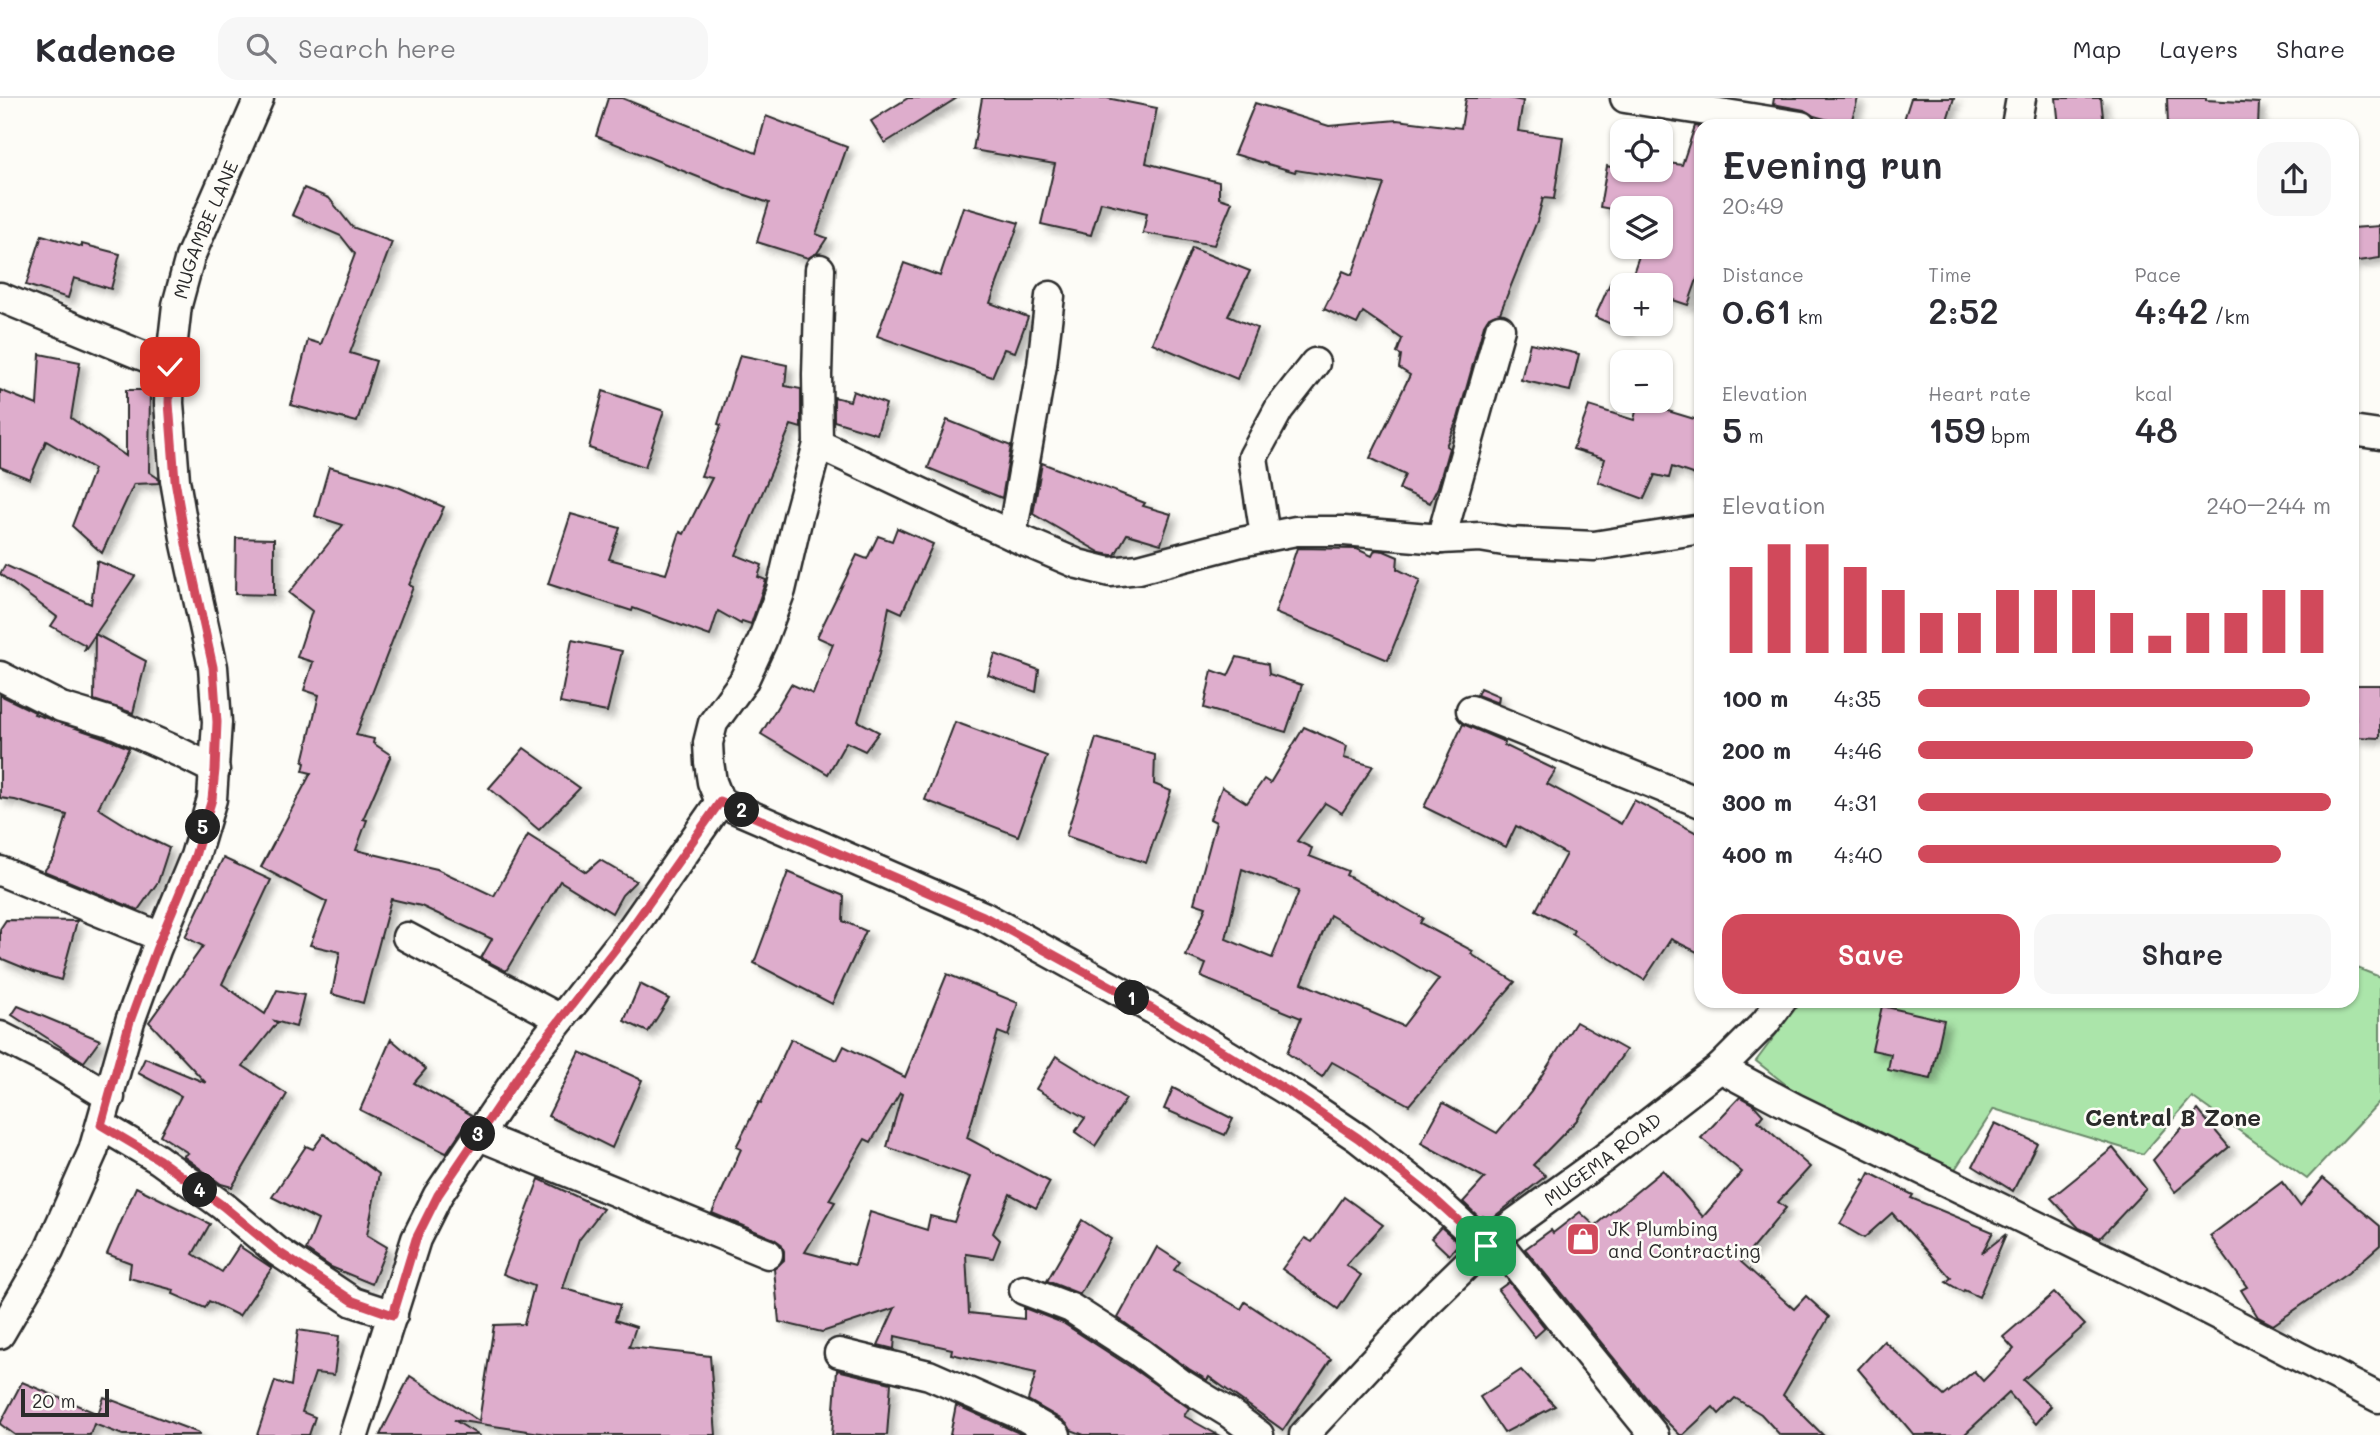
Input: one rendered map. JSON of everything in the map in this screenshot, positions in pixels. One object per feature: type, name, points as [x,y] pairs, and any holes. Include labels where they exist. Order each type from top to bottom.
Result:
[{"type":"street","name":"MUGAMBE LANE","points":[[0,1334],[49,1250],[93,1151],[130,1021],[195,856],[212,799],[217,722],[213,667],[175,480],[169,403],[170,367],[177,304],[190,257],[259,98]]},
{"type":"street","points":[[1626,98],[1757,119]]},
{"type":"street","points":[[2017,119],[2021,98]]},
{"type":"street","points":[[820,270],[818,444],[781,590],[762,641],[743,682],[713,723],[708,743],[709,762],[712,782],[720,802],[983,916],[1154,1010],[1294,1095],[1358,1138],[1490,1242],[1654,1435]]},
{"type":"street","points":[[1012,535],[1042,365],[1050,296]]},
{"type":"street","points":[[0,297],[170,367]]},
{"type":"street","points":[[1441,539],[1500,330]]},
{"type":"street","points":[[1265,536],[1253,457],[1279,409],[1315,363]]},
{"type":"street","points":[[2359,432],[2380,435]]},
{"type":"street","points":[[818,444],[1078,564],[1110,572],[1139,569],[1265,536],[1296,531],[1344,530],[1441,539],[1480,537],[1522,543],[1594,546],[1694,530]]},
{"type":"street","points":[[0,676],[61,707],[111,722],[215,770]]},
{"type":"street","points":[[1471,710],[1694,800]]},
{"type":"street","points":[[354,1435],[416,1239],[438,1195],[532,1056],[629,931],[720,802]]},
{"type":"street","points":[[0,872],[161,937]]},
{"type":"street","points":[[407,937],[561,1019]]},
{"type":"street","name":"MUGEMA ROAD","points":[[1304,1435],[1426,1304],[1490,1242],[1720,1068],[1777,1008]]},
{"type":"street","points":[[0,1036],[110,1097]]},
{"type":"street","points":[[1720,1068],[1795,1108],[2177,1294],[2379,1398]]},
{"type":"street","points":[[101,1125],[158,1159],[223,1206],[277,1251],[353,1301],[393,1315]]},
{"type":"street","points":[[477,1135],[768,1254]]},
{"type":"street","points":[[1024,1290],[1070,1308],[1259,1435]]},
{"type":"street","points":[[839,1353],[929,1376],[1025,1417],[1056,1435]]},
{"type":"green space","points":[[2359,969],[2380,977],[2380,1101],[2307,1179],[2192,1097],[2143,1154],[1994,1109],[1954,1171],[1804,1099],[1756,1061],[1796,1008],[2359,1008]]},
{"type":"building","points":[[608,98],[622,98],[756,153],[766,116],[847,147],[816,234],[827,238],[817,253],[808,258],[757,242],[769,203],[596,136]]},
{"type":"building","points":[[908,98],[957,98],[885,143],[871,121]]},
{"type":"building","points":[[982,98],[1107,98],[1157,108],[1146,163],[1219,182],[1219,198],[1232,202],[1214,245],[1143,233],[1147,213],[1101,202],[1091,235],[1041,224],[1055,164],[973,150]]},
{"type":"building","points":[[1466,98],[1508,98],[1523,101],[1518,131],[1563,137],[1554,199],[1543,198],[1537,221],[1500,313],[1489,317],[1484,325],[1458,418],[1446,446],[1449,448],[1438,487],[1430,503],[1399,489],[1405,475],[1370,458],[1410,375],[1399,368],[1401,355],[1397,353],[1402,339],[1363,312],[1357,324],[1324,309],[1343,271],[1352,275],[1384,184],[1296,170],[1295,172],[1234,154],[1255,103],[1329,126],[1397,120],[1461,128]]},
{"type":"building","points":[[1774,98],[1858,98],[1852,119],[1825,119],[1804,110],[1773,104]]},
{"type":"building","points":[[1911,98],[1954,98],[1947,119],[1904,119]]},
{"type":"building","points":[[2056,98],[2101,98],[2103,119],[2058,119]]},
{"type":"building","points":[[2167,98],[2206,98],[2259,103],[2258,119],[2168,119]]},
{"type":"building","points":[[1694,129],[1694,288],[1688,305],[1673,300],[1673,273],[1633,273],[1638,259],[1673,259],[1673,196],[1610,196],[1610,209],[1600,207],[1607,166],[1610,167],[1610,182],[1673,182],[1673,164],[1682,165]]},
{"type":"building","points":[[304,188],[329,198],[352,227],[392,242],[350,353],[376,361],[357,422],[291,405],[308,340],[321,344],[355,254],[341,236],[292,215]]},
{"type":"building","points":[[963,207],[1019,223],[990,303],[1028,317],[1015,352],[1004,349],[992,377],[877,336],[904,263],[940,276]]},
{"type":"building","points":[[2380,226],[2380,258],[2359,261],[2359,228]]},
{"type":"building","points":[[42,235],[82,247],[82,244],[120,254],[111,289],[74,278],[68,298],[26,285]]},
{"type":"building","points":[[1192,248],[1250,271],[1228,316],[1257,328],[1237,379],[1152,343]]},
{"type":"building","points":[[1610,283],[1610,324],[1595,317]]},
{"type":"building","points":[[1530,343],[1579,354],[1570,391],[1521,380]]},
{"type":"building","points":[[40,354],[80,362],[71,418],[126,456],[126,390],[150,390],[149,472],[158,478],[159,483],[134,484],[102,553],[72,526],[94,469],[46,441],[30,479],[0,467],[0,390],[37,405]]},
{"type":"building","points":[[740,355],[787,365],[785,386],[801,389],[801,428],[791,425],[736,555],[762,565],[758,577],[766,580],[751,624],[742,621],[741,624],[718,611],[710,636],[633,608],[632,611],[548,584],[571,514],[620,528],[609,559],[666,574],[680,532],[684,534],[712,478],[701,476],[721,425],[718,424]]},
{"type":"building","points":[[603,391],[664,411],[645,467],[589,448]]},
{"type":"building","points":[[853,391],[886,404],[877,434],[834,421],[834,397],[850,401]]},
{"type":"building","points":[[1589,406],[1634,420],[1636,413],[1673,413],[1694,419],[1694,475],[1672,467],[1669,478],[1655,475],[1644,499],[1598,482],[1605,459],[1573,449]]},
{"type":"building","points":[[947,420],[1011,446],[1002,498],[928,468]]},
{"type":"building","points":[[1042,463],[1145,503],[1143,506],[1171,514],[1161,544],[1127,534],[1115,555],[1101,553],[1033,514]]},
{"type":"building","points":[[329,467],[398,487],[444,507],[409,585],[413,587],[356,735],[374,739],[373,743],[391,755],[363,819],[367,820],[356,850],[437,869],[494,896],[528,835],[586,872],[600,860],[636,881],[622,895],[612,913],[560,881],[506,971],[481,958],[492,939],[421,906],[391,899],[363,1003],[332,994],[340,952],[310,945],[327,902],[261,867],[311,773],[303,771],[303,762],[319,695],[304,690],[313,662],[297,657],[312,611],[289,593],[343,525],[315,516]]},
{"type":"building","points":[[897,528],[933,544],[902,613],[889,607],[880,653],[858,721],[879,732],[865,751],[846,742],[828,774],[761,734],[791,684],[813,694],[833,644],[817,637],[857,555],[867,559],[878,536],[892,541]]},
{"type":"building","points":[[236,538],[274,539],[274,595],[235,594]]},
{"type":"building","points":[[1297,548],[1357,549],[1372,556],[1375,550],[1384,551],[1398,557],[1397,569],[1420,580],[1388,660],[1275,613]]},
{"type":"building","points":[[97,561],[135,576],[84,651],[85,645],[51,626],[57,617],[0,574],[5,565],[91,604]]},
{"type":"building","points":[[95,634],[146,661],[133,713],[94,700]]},
{"type":"building","points":[[572,640],[622,651],[607,712],[560,703]]},
{"type":"building","points":[[995,654],[1039,670],[1036,692],[988,675]]},
{"type":"building","points":[[1237,657],[1268,664],[1269,674],[1302,685],[1286,732],[1204,708],[1212,670],[1228,676]]},
{"type":"building","points":[[2359,685],[2380,685],[2380,738],[2359,737]]},
{"type":"building","points":[[1480,688],[1499,696],[1498,703],[1477,695]]},
{"type":"building","points":[[0,695],[35,712],[34,714],[129,748],[98,808],[169,848],[158,882],[138,910],[44,871],[54,858],[67,815],[0,798]]},
{"type":"building","points":[[955,722],[1047,756],[1018,836],[925,800]]},
{"type":"building","points":[[1463,724],[1505,742],[1504,745],[1556,770],[1547,784],[1621,824],[1634,800],[1694,831],[1694,950],[1671,939],[1644,980],[1572,934],[1574,930],[1536,910],[1566,854],[1516,826],[1506,847],[1424,807]]},
{"type":"building","points":[[1304,727],[1347,746],[1344,758],[1373,766],[1342,813],[1325,803],[1297,841],[1312,848],[1309,856],[1348,871],[1346,875],[1423,918],[1420,923],[1473,951],[1471,954],[1515,982],[1409,1105],[1332,1062],[1322,1077],[1287,1053],[1301,1018],[1201,977],[1206,964],[1186,956],[1206,907],[1194,903],[1216,822],[1210,819],[1222,787],[1247,803],[1264,779],[1270,783]],"holes":[[[1242,869],[1299,891],[1272,958],[1226,939]],[[1330,915],[1439,979],[1403,1026],[1302,983]]]},
{"type":"building","points":[[1096,738],[1155,755],[1154,784],[1171,791],[1146,863],[1066,836]]},
{"type":"building","points":[[524,748],[580,788],[539,830],[489,788]]},
{"type":"building","points":[[223,858],[271,880],[222,984],[265,1014],[277,990],[304,995],[296,1027],[275,1021],[277,1023],[243,1066],[287,1094],[232,1187],[221,1184],[183,1156],[188,1153],[160,1135],[181,1096],[138,1073],[145,1058],[206,1083],[149,1022],[203,946],[185,937]]},
{"type":"building","points":[[788,872],[844,896],[843,921],[866,931],[832,1004],[754,963]]},
{"type":"building","points":[[6,920],[77,921],[61,980],[0,958],[0,929]]},
{"type":"building","points":[[947,974],[1018,1003],[1008,1036],[998,1032],[967,1138],[1050,1182],[1036,1208],[1010,1194],[993,1233],[1000,1240],[993,1258],[966,1254],[969,1313],[1024,1319],[1024,1308],[1063,1323],[1189,1408],[1184,1416],[1218,1435],[1084,1435],[1071,1430],[1064,1421],[1028,1400],[1036,1373],[951,1354],[952,1349],[895,1336],[894,1349],[878,1345],[895,1308],[822,1332],[779,1322],[774,1269],[784,1260],[781,1244],[712,1213],[741,1149],[736,1147],[759,1102],[761,1103],[791,1039],[837,1060],[844,1046],[905,1077]],"holes":[[[900,1093],[902,1094],[887,1147],[970,1177],[954,1222],[930,1216],[927,1230],[870,1212],[855,1265],[805,1252],[835,1202],[829,1200],[865,1139],[871,1142]]]},
{"type":"building","points":[[640,984],[669,999],[648,1032],[624,1021]]},
{"type":"building","points":[[18,1006],[100,1040],[84,1062],[12,1015]]},
{"type":"building","points":[[1882,1008],[1944,1020],[1931,1079],[1888,1070],[1891,1054],[1872,1050]]},
{"type":"building","points":[[1576,1022],[1626,1050],[1576,1121],[1533,1165],[1546,1176],[1490,1220],[1483,1216],[1481,1219],[1463,1202],[1485,1178],[1421,1143],[1443,1103],[1497,1133],[1531,1092]]},
{"type":"building","points":[[391,1039],[426,1069],[414,1083],[472,1115],[446,1153],[360,1110]]},
{"type":"building","points":[[580,1052],[642,1080],[612,1148],[548,1116]]},
{"type":"building","points":[[1056,1056],[1126,1099],[1095,1146],[1075,1132],[1085,1118],[1036,1089]]},
{"type":"building","points":[[1173,1088],[1233,1119],[1225,1135],[1164,1109]]},
{"type":"building","points":[[1740,1097],[1754,1105],[1763,1115],[1758,1121],[1810,1167],[1778,1202],[1786,1208],[1741,1262],[1794,1309],[1806,1296],[1829,1317],[1783,1395],[1823,1435],[1780,1435],[1761,1414],[1735,1398],[1719,1414],[1713,1407],[1680,1435],[1660,1415],[1525,1249],[1551,1230],[1553,1233],[1580,1212],[1595,1226],[1663,1170],[1703,1217],[1742,1172],[1701,1138]]},
{"type":"building","points":[[2198,1110],[2229,1147],[2175,1192],[2153,1160]]},
{"type":"building","points":[[1995,1123],[2037,1143],[2013,1191],[1973,1166]]},
{"type":"building","points":[[324,1134],[379,1174],[367,1235],[387,1247],[372,1284],[331,1267],[306,1250],[318,1220],[272,1197],[306,1146],[313,1149]]},
{"type":"building","points":[[2113,1148],[2146,1189],[2100,1238],[2079,1228],[2051,1198]]},
{"type":"building","points":[[1870,1173],[1913,1195],[1911,1198],[1993,1232],[1982,1253],[2006,1234],[1979,1297],[1946,1282],[1951,1278],[1892,1213],[1864,1238],[1840,1224],[1865,1182],[1862,1179],[1866,1181]]},
{"type":"building","points":[[2323,1178],[2380,1226],[2380,1245],[2348,1273],[2273,1325],[2258,1317],[2241,1290],[2247,1287],[2210,1236],[2282,1182],[2300,1206]]},
{"type":"building","points":[[539,1179],[603,1209],[579,1240],[563,1288],[620,1305],[615,1320],[636,1327],[629,1347],[710,1356],[716,1435],[554,1435],[454,1420],[478,1435],[380,1435],[410,1376],[479,1421],[494,1325],[524,1324],[534,1286],[503,1274]]},
{"type":"building","points":[[136,1187],[210,1224],[193,1254],[222,1272],[239,1246],[272,1268],[239,1316],[209,1301],[205,1308],[173,1294],[174,1290],[129,1278],[131,1263],[107,1254]]},
{"type":"building","points":[[1344,1197],[1383,1225],[1346,1265],[1361,1275],[1338,1309],[1282,1269],[1305,1238],[1312,1242]]},
{"type":"building","points":[[1082,1220],[1111,1239],[1080,1294],[1047,1281]]},
{"type":"building","points":[[1441,1227],[1459,1243],[1449,1255],[1431,1238]]},
{"type":"building","points":[[1157,1247],[1180,1262],[1174,1270],[1241,1309],[1245,1302],[1331,1359],[1283,1430],[1209,1377],[1207,1380],[1189,1369],[1118,1318]]},
{"type":"building","points":[[1509,1282],[1545,1328],[1535,1337],[1498,1290]]},
{"type":"building","points":[[2054,1293],[2085,1325],[2023,1380],[2051,1406],[2036,1424],[2009,1393],[1964,1435],[1914,1435],[1858,1369],[1884,1341],[1944,1396],[1974,1371],[1983,1381],[2014,1349],[2003,1337]]},
{"type":"building","points":[[298,1330],[339,1336],[334,1375],[315,1373],[302,1412],[315,1417],[309,1435],[257,1435],[275,1381],[291,1386]]},
{"type":"building","points":[[837,1370],[891,1383],[887,1435],[832,1435]]},
{"type":"building","points":[[1521,1370],[1555,1406],[1504,1433],[1480,1397]]},
{"type":"building","points":[[22,1382],[98,1414],[104,1397],[199,1435],[123,1435],[94,1424],[90,1435],[15,1435],[0,1424]]},
{"type":"building","points":[[956,1405],[1017,1432],[1023,1435],[950,1435]]},
{"type":"place","name":"JK Plumbing and Contracting","points":[[1583,1239]]},
{"type":"district","name":"Central B Zone","points":[[2173,1117]]},
{"type":"route","points":[[170,367],[169,403],[175,480],[213,667],[217,722],[215,770],[212,799],[195,856],[130,1021],[101,1125],[158,1159],[223,1206],[277,1251],[353,1301],[393,1315],[416,1239],[438,1195],[532,1056],[629,931],[720,802],[983,916],[1154,1010],[1294,1095],[1358,1138],[1429,1194],[1486,1246]]}]
